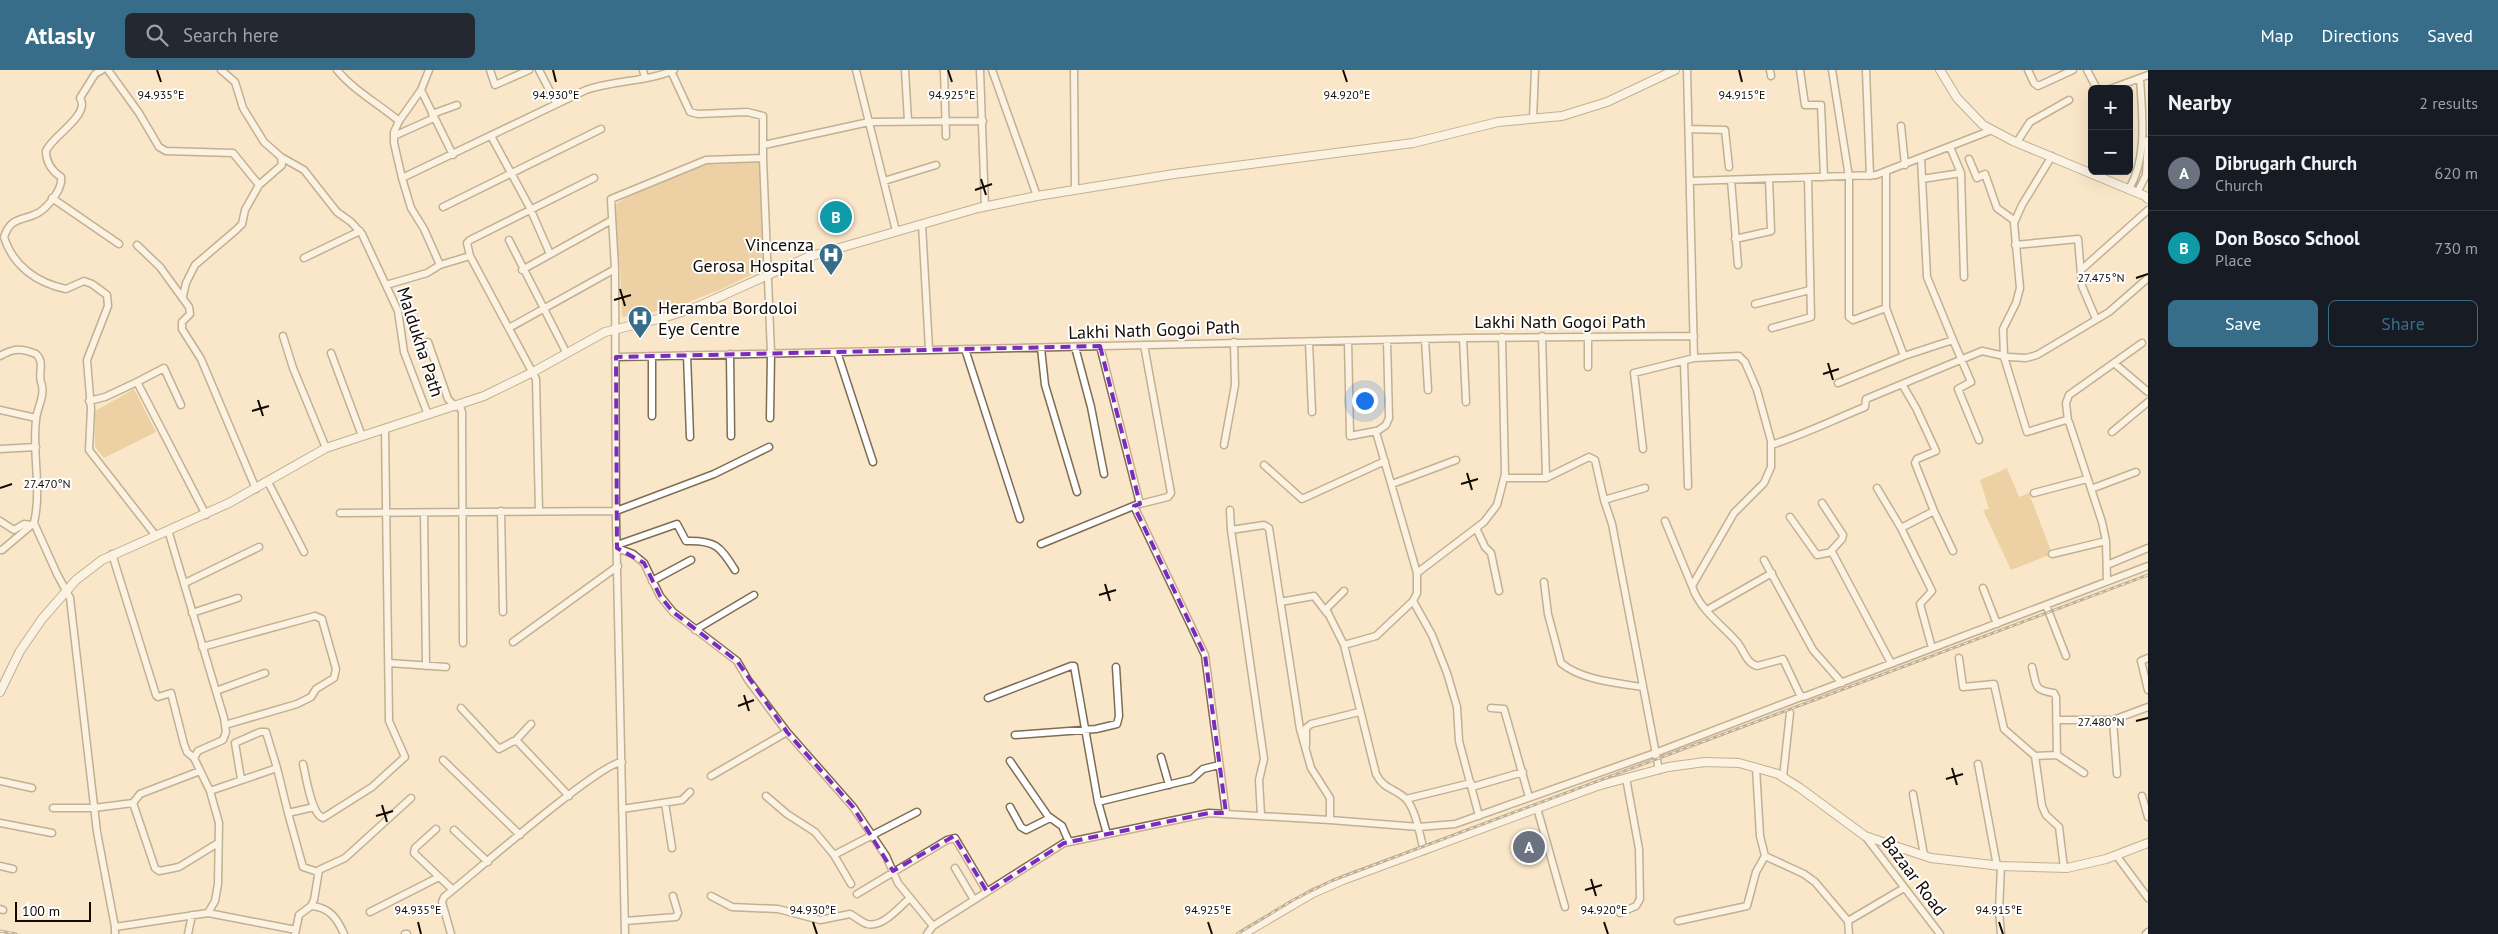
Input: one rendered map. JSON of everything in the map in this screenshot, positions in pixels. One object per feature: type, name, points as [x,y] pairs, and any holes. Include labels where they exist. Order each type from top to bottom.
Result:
[{"type":"main road","points":[[0,692],[28,639],[66,589],[93,566],[112,554],[206,515],[256,489],[326,448],[458,406],[533,372],[566,352],[615,328],[684,312],[737,291],[766,274],[808,257],[985,207],[1037,196],[1174,174],[1413,143],[1475,126],[1562,116],[1591,108],[1675,70]]},
{"type":"main road","points":[[1940,70],[1957,98],[1983,125],[2016,142],[2137,192],[2148,199]]},
{"type":"main road","points":[[1243,934],[1313,894],[1424,851],[1538,808],[1626,778],[1685,764],[1724,762],[1756,768],[1783,778],[1800,788],[1865,836],[1924,855],[1999,866],[2064,868],[2116,855],[2148,842]]},
{"type":"street","points":[[102,70],[95,74],[80,98],[82,102],[79,114],[48,147],[47,160],[54,173],[61,177],[62,184],[38,213],[16,220],[2,236],[16,263],[30,273],[66,289],[80,281],[88,282],[107,295],[108,306],[87,360],[89,450],[156,536]]},
{"type":"street","points":[[108,70],[139,112],[159,147],[166,151],[233,153],[259,185]]},
{"type":"street","name":"Maldukha Path","points":[[220,70],[235,82],[243,108],[264,142],[282,157],[304,170],[337,212],[360,231],[398,310],[404,352],[428,416]]},
{"type":"street","points":[[337,70],[348,84],[362,91],[399,121]]},
{"type":"street","points":[[429,70],[421,90],[399,121],[394,136],[402,178],[411,208],[424,229],[440,266]]},
{"type":"street","points":[[490,70],[494,83],[498,85],[529,70]]},
{"type":"street","points":[[539,70],[556,103]]},
{"type":"street","points":[[643,70],[645,78]]},
{"type":"street","points":[[856,70],[896,231]]},
{"type":"street","points":[[905,70],[908,121]]},
{"type":"street","points":[[944,70],[946,136]]},
{"type":"street","points":[[980,70],[985,207]]},
{"type":"street","points":[[992,70],[1037,196]]},
{"type":"street","points":[[1074,70],[1075,190]]},
{"type":"street","points":[[1533,119],[1535,70]]},
{"type":"street","points":[[1687,70],[1690,129],[1694,358]]},
{"type":"street","points":[[1800,70],[1805,105],[1821,105],[1824,178]]},
{"type":"street","points":[[1832,70],[1848,177],[1849,317],[1853,320],[1886,308]]},
{"type":"street","points":[[1866,70],[1870,176]]},
{"type":"street","points":[[2028,70],[2034,83],[2038,86],[2072,70]]},
{"type":"street","points":[[2087,70],[2094,85]]},
{"type":"street","points":[[402,178],[453,155],[556,103],[598,86],[673,71],[690,112],[698,114],[746,112],[763,116],[766,274],[771,353],[770,418]]},
{"type":"street","points":[[2121,85],[2148,75]]},
{"type":"street","points":[[2129,189],[2138,173],[2141,155],[2140,78]]},
{"type":"street","points":[[421,90],[453,155]]},
{"type":"street","points":[[2016,142],[2030,122],[2068,100]]},
{"type":"street","points":[[394,136],[457,105]]},
{"type":"street","points":[[764,145],[868,122],[983,121]]},
{"type":"street","points":[[1901,126],[1905,165]]},
{"type":"street","points":[[443,206],[601,129]]},
{"type":"street","points":[[1690,129],[1725,130],[1729,167]]},
{"type":"street","points":[[1691,180],[1870,176],[1905,165],[1992,130]]},
{"type":"street","points":[[491,136],[530,210],[550,254]]},
{"type":"street","points":[[2137,192],[2147,175],[2148,140]]},
{"type":"street","points":[[1950,147],[1960,172],[1964,277]]},
{"type":"street","points":[[2052,156],[2015,221],[2015,245],[2020,288],[2016,303],[2004,324],[2004,357],[2027,432],[2068,420]]},
{"type":"street","points":[[183,296],[186,283],[195,265],[242,224],[245,210],[259,185],[282,165],[282,157]]},
{"type":"street","points":[[625,934],[616,511],[615,269],[611,200],[696,163],[714,159],[764,158]]},
{"type":"street","points":[[1921,158],[1926,277],[1971,382],[1958,389],[1979,440]]},
{"type":"street","points":[[1969,159],[1977,178],[1985,174],[1996,208],[2015,221]]},
{"type":"street","points":[[884,181],[936,165]]},
{"type":"street","points":[[1886,172],[1886,308],[1904,356]]},
{"type":"street","points":[[1922,179],[1960,172]]},
{"type":"street","points":[[539,511],[537,387],[533,372],[470,256],[467,244],[470,240],[594,178]]},
{"type":"street","points":[[1772,328],[1811,317],[1808,178]]},
{"type":"street","points":[[1735,239],[1771,231],[1769,179]]},
{"type":"street","points":[[1731,180],[1738,265]]},
{"type":"street","points":[[52,198],[118,244]]},
{"type":"street","points":[[2081,270],[2148,210]]},
{"type":"street","points":[[522,270],[612,220]]},
{"type":"street","points":[[922,224],[929,349]]},
{"type":"street","points":[[304,258],[360,231]]},
{"type":"street","points":[[2015,245],[2076,238],[2079,240],[2084,292],[2096,319]]},
{"type":"street","points":[[509,240],[522,270],[566,352]]},
{"type":"street","points":[[137,245],[160,267],[183,296],[190,312],[182,322],[182,329],[201,359],[256,489]]},
{"type":"street","points":[[386,284],[427,273],[440,266],[470,256]]},
{"type":"street","points":[[509,328],[615,269]]},
{"type":"street","points":[[1771,445],[1798,437],[1809,429],[1865,407],[1866,399],[1982,351],[2004,357],[2026,358],[2036,355],[2119,304],[2148,278]]},
{"type":"street","points":[[1755,304],[1810,290]]},
{"type":"street","points":[[283,336],[293,368],[326,448]]},
{"type":"street","points":[[1542,336],[1546,478]]},
{"type":"street","name":"Lakhi Nath Gogoi Path","points":[[616,357],[1542,336],[1694,336]]},
{"type":"street","points":[[1588,336],[1588,368]]},
{"type":"street","points":[[1417,573],[1495,511],[1504,478],[1502,337]]},
{"type":"street","points":[[1463,338],[1466,402]]},
{"type":"street","points":[[1425,339],[1428,390]]},
{"type":"street","points":[[1838,383],[1904,356],[1953,340]]},
{"type":"street","points":[[1348,341],[1350,436],[1376,431],[1386,425],[1390,418],[1387,341]]},
{"type":"street","points":[[428,342],[448,399],[458,406],[462,412],[463,643]]},
{"type":"street","points":[[1224,445],[1235,385],[1234,342]]},
{"type":"street","points":[[1309,342],[1312,412]]},
{"type":"street","points":[[2107,582],[2106,541],[2102,522],[2068,420],[2066,398],[2142,343]]},
{"type":"street","points":[[1041,544],[1136,505],[1168,497],[1171,493],[1144,345]]},
{"type":"street","points":[[1100,346],[1136,505],[1204,655],[1226,813]]},
{"type":"street","points":[[1075,347],[1091,408],[1104,474]]},
{"type":"street","points":[[0,356],[16,348],[30,351],[40,357],[40,380],[43,390],[36,418],[38,496],[32,524],[0,550]]},
{"type":"street","points":[[1041,348],[1045,385],[1076,492]]},
{"type":"street","points":[[965,349],[1020,519]]},
{"type":"street","points":[[837,352],[873,462]]},
{"type":"street","points":[[331,353],[362,436]]},
{"type":"street","points":[[730,354],[731,436]]},
{"type":"street","points":[[687,355],[690,437]]},
{"type":"street","points":[[652,356],[652,416]]},
{"type":"street","points":[[1644,449],[1634,373],[1694,358],[1739,356],[1745,362],[1757,390],[1771,445],[1771,467],[1768,475],[1734,513],[1692,586]]},
{"type":"street","points":[[1684,362],[1688,486]]},
{"type":"street","points":[[2114,363],[2148,392]]},
{"type":"street","points":[[89,401],[105,397],[164,368],[181,405]]},
{"type":"street","points":[[137,382],[206,515]]},
{"type":"street","points":[[1902,384],[1924,424],[1936,451],[1917,459],[1915,463],[1934,511],[1953,551]]},
{"type":"street","points":[[2112,432],[2148,402]]},
{"type":"street","points":[[0,410],[36,418]]},
{"type":"street","points":[[303,764],[314,808],[319,816],[326,817],[347,801],[372,787],[405,757],[389,722],[385,428]]},
{"type":"street","points":[[1344,644],[1376,636],[1413,601],[1417,593],[1417,573],[1376,431]]},
{"type":"street","points":[[0,448],[36,446]]},
{"type":"street","points":[[340,514],[616,511],[629,508],[714,474],[769,447]]},
{"type":"street","points":[[1504,478],[1546,478],[1592,456],[1595,460],[1604,500],[1614,532],[1659,770]]},
{"type":"street","points":[[1392,484],[1456,460]]},
{"type":"street","points":[[1264,465],[1302,499],[1385,461]]},
{"type":"street","points":[[2091,489],[2136,472]]},
{"type":"street","points":[[2034,493],[2087,479]]},
{"type":"street","points":[[268,482],[304,552]]},
{"type":"street","points":[[1604,500],[1645,488]]},
{"type":"street","points":[[1877,488],[1901,528],[1932,591],[1920,604],[1932,648]]},
{"type":"street","points":[[1790,517],[1818,556],[1831,551],[1842,539],[1843,535],[1822,503]]},
{"type":"street","points":[[1230,510],[1231,530],[1264,759],[1259,780],[1261,815]]},
{"type":"street","points":[[501,511],[503,612]]},
{"type":"street","points":[[1901,528],[1934,511]]},
{"type":"street","points":[[424,513],[426,666]]},
{"type":"street","points":[[0,521],[14,530],[24,524],[32,524]]},
{"type":"street","points":[[1665,521],[1692,586],[1707,610],[1739,644],[1752,664],[1757,666],[1782,659],[1785,660],[1801,697]]},
{"type":"street","points":[[32,524],[70,598],[94,808],[115,931],[208,913],[295,932],[299,915],[311,906],[318,887],[318,872]]},
{"type":"street","points":[[617,546],[677,524],[686,541],[700,540],[720,548],[734,570]]},
{"type":"street","points":[[1231,530],[1268,526],[1305,752],[1311,768],[1330,798],[1330,820]]},
{"type":"street","points":[[1476,528],[1485,547],[1491,553],[1499,592]]},
{"type":"street","points":[[168,530],[216,690],[226,732],[223,740],[198,751],[194,758]]},
{"type":"street","points":[[2052,554],[2106,541]]},
{"type":"street","points":[[617,546],[633,554],[644,564],[652,581],[669,607],[695,630],[737,661],[748,680],[787,732],[852,807],[872,834],[898,883],[933,926]]},
{"type":"street","points":[[185,583],[259,547]]},
{"type":"street","points":[[2107,565],[2148,548]]},
{"type":"street","points":[[1831,551],[1891,663]]},
{"type":"street","points":[[112,554],[156,695],[158,697],[171,694],[187,752],[194,758],[218,812],[217,892],[208,913]]},
{"type":"street","points":[[652,581],[691,560]]},
{"type":"street","points":[[1764,560],[1813,650],[1842,683]]},
{"type":"street","points":[[513,642],[618,566]]},
{"type":"street","points":[[927,934],[933,926],[1056,847],[1069,842],[1209,813],[1419,827],[1455,824],[1655,753],[2148,566]]},
{"type":"street","points":[[1707,610],[1772,573]]},
{"type":"street","points":[[1544,582],[1548,614],[1562,663],[1566,667],[1598,678],[1642,687]]},
{"type":"street","points":[[1983,588],[1996,624]]},
{"type":"street","points":[[1327,613],[1328,606],[1344,591]]},
{"type":"street","points":[[695,630],[754,595]]},
{"type":"street","points":[[1280,602],[1314,596],[1334,622],[1344,644],[1370,755],[1380,781],[1406,799],[1419,827],[1424,851]]},
{"type":"street","points":[[192,613],[238,598]]},
{"type":"street","points":[[1413,601],[1432,635],[1448,673],[1457,707],[1459,741],[1479,816]]},
{"type":"street","points":[[2046,605],[2066,656]]},
{"type":"street","points":[[202,647],[315,616],[322,619],[336,669],[334,678],[302,702],[225,725]]},
{"type":"street","points":[[1959,658],[1963,687],[1994,684],[2004,729],[2035,756],[2042,806],[2046,815],[2060,827],[2064,868]]},
{"type":"street","points":[[2148,658],[2141,662],[2148,690]]},
{"type":"street","points":[[389,663],[446,667]]},
{"type":"street","points":[[988,698],[1073,665],[1098,802],[1107,834]]},
{"type":"street","points":[[1015,735],[1113,726],[1118,721],[1116,667]]},
{"type":"street","points":[[2032,667],[2040,691],[2055,694],[2057,755]]},
{"type":"street","points":[[216,690],[265,672]]},
{"type":"street","points":[[2056,720],[2112,720],[2143,711],[2148,707]]},
{"type":"street","points":[[461,708],[499,749],[516,740],[532,724]]},
{"type":"street","points":[[1491,708],[1504,710],[1529,797]]},
{"type":"street","points":[[1305,752],[1308,725],[1359,712]]},
{"type":"street","points":[[1783,778],[1790,713]]},
{"type":"street","points":[[2112,720],[2117,774]]},
{"type":"street","points":[[241,779],[235,744],[260,732],[266,732],[303,867],[318,872],[345,858],[411,798]]},
{"type":"street","points":[[711,776],[787,732]]},
{"type":"street","points":[[516,740],[569,796]]},
{"type":"street","points":[[2035,756],[2057,755],[2084,773]]},
{"type":"street","points":[[1161,757],[1169,785]]},
{"type":"street","points":[[442,760],[520,835]]},
{"type":"street","points":[[1010,761],[1050,818],[1062,826],[1069,842]]},
{"type":"street","points":[[451,934],[442,899],[452,889],[603,770],[622,762]]},
{"type":"street","points":[[1978,764],[1999,866],[2001,934]]},
{"type":"street","points":[[1098,802],[1194,778],[1204,769],[1219,765]]},
{"type":"street","points":[[210,791],[277,768]]},
{"type":"street","points":[[1678,921],[1747,906],[1756,872],[1765,856],[1760,836],[1756,768]]},
{"type":"street","points":[[52,808],[94,808],[133,803],[140,794],[200,771]]},
{"type":"street","points":[[1406,799],[1523,772]]},
{"type":"street","points":[[1620,913],[1636,906],[1640,899],[1639,849],[1626,778]]},
{"type":"street","points":[[0,781],[32,788]]},
{"type":"street","points":[[622,809],[682,800],[690,792]]},
{"type":"street","points":[[1913,794],[1924,855]]},
{"type":"street","points":[[766,796],[815,832],[834,855],[852,884]]},
{"type":"street","points":[[2142,796],[2148,817]]},
{"type":"street","points":[[133,803],[155,868],[159,872],[179,867],[218,843]]},
{"type":"street","points":[[665,803],[672,848]]},
{"type":"street","points":[[1010,807],[1021,827],[1026,830],[1050,818]]},
{"type":"street","points":[[288,813],[314,808]]},
{"type":"street","points":[[1538,808],[1564,907]]},
{"type":"street","points":[[834,855],[917,812]]},
{"type":"street","points":[[0,823],[52,833]]},
{"type":"street","points":[[436,829],[413,851],[452,889]]},
{"type":"street","points":[[454,830],[488,862]]},
{"type":"street","name":"Bazaar Road","points":[[1865,836],[1940,934]]},
{"type":"street","points":[[857,894],[955,838],[987,892]]},
{"type":"street","points":[[2116,855],[2148,898]]},
{"type":"street","points":[[1765,856],[1804,874],[1815,882],[1848,921],[1850,934]]},
{"type":"street","points":[[0,866],[13,869]]},
{"type":"street","points":[[955,868],[974,900]]},
{"type":"street","points":[[370,912],[439,877]]},
{"type":"street","points":[[1848,921],[1904,888]]},
{"type":"street","points":[[625,921],[676,917],[678,913],[673,896]]},
{"type":"street","points":[[711,896],[732,908],[778,909],[820,920],[850,914],[872,925],[882,922],[910,898]]},
{"type":"street","points":[[311,906],[324,908],[332,914],[344,934]]},
{"type":"street","points":[[188,934],[192,915]]},
{"type":"highlighted area","points":[[1100,346],[1140,504],[1134,506],[1205,655],[1226,813],[1209,813],[1064,843],[987,892],[954,836],[893,871],[853,807],[787,732],[737,661],[673,612],[660,596],[644,563],[617,548],[616,357]]},
{"type":"shaded area","points":[[709,161],[765,162],[763,269],[722,289],[671,309],[622,317],[620,265],[617,262],[613,206],[635,192]]},
{"type":"shaded area","points":[[134,389],[156,432],[104,458],[95,447],[95,411]]},
{"type":"shaded area","points":[[2007,468],[2019,497],[2029,493],[2052,554],[2011,570],[1983,510],[1989,509],[1980,480]]},
{"type":"railway","points":[[1237,934],[1295,899],[1331,881],[2148,575]]},
{"type":"railway","points":[[0,931],[16,934]]},
{"type":"place","name":"Don Bosco School","points":[[836,217]]},
{"type":"place","name":"Vincenza Gerosa Hospital","points":[[831,276]]},
{"type":"place","name":"Heramba Bordoloi Eye Centre","points":[[640,339]]},
{"type":"place","name":"Dibrugarh Church","points":[[1529,847]]}]
